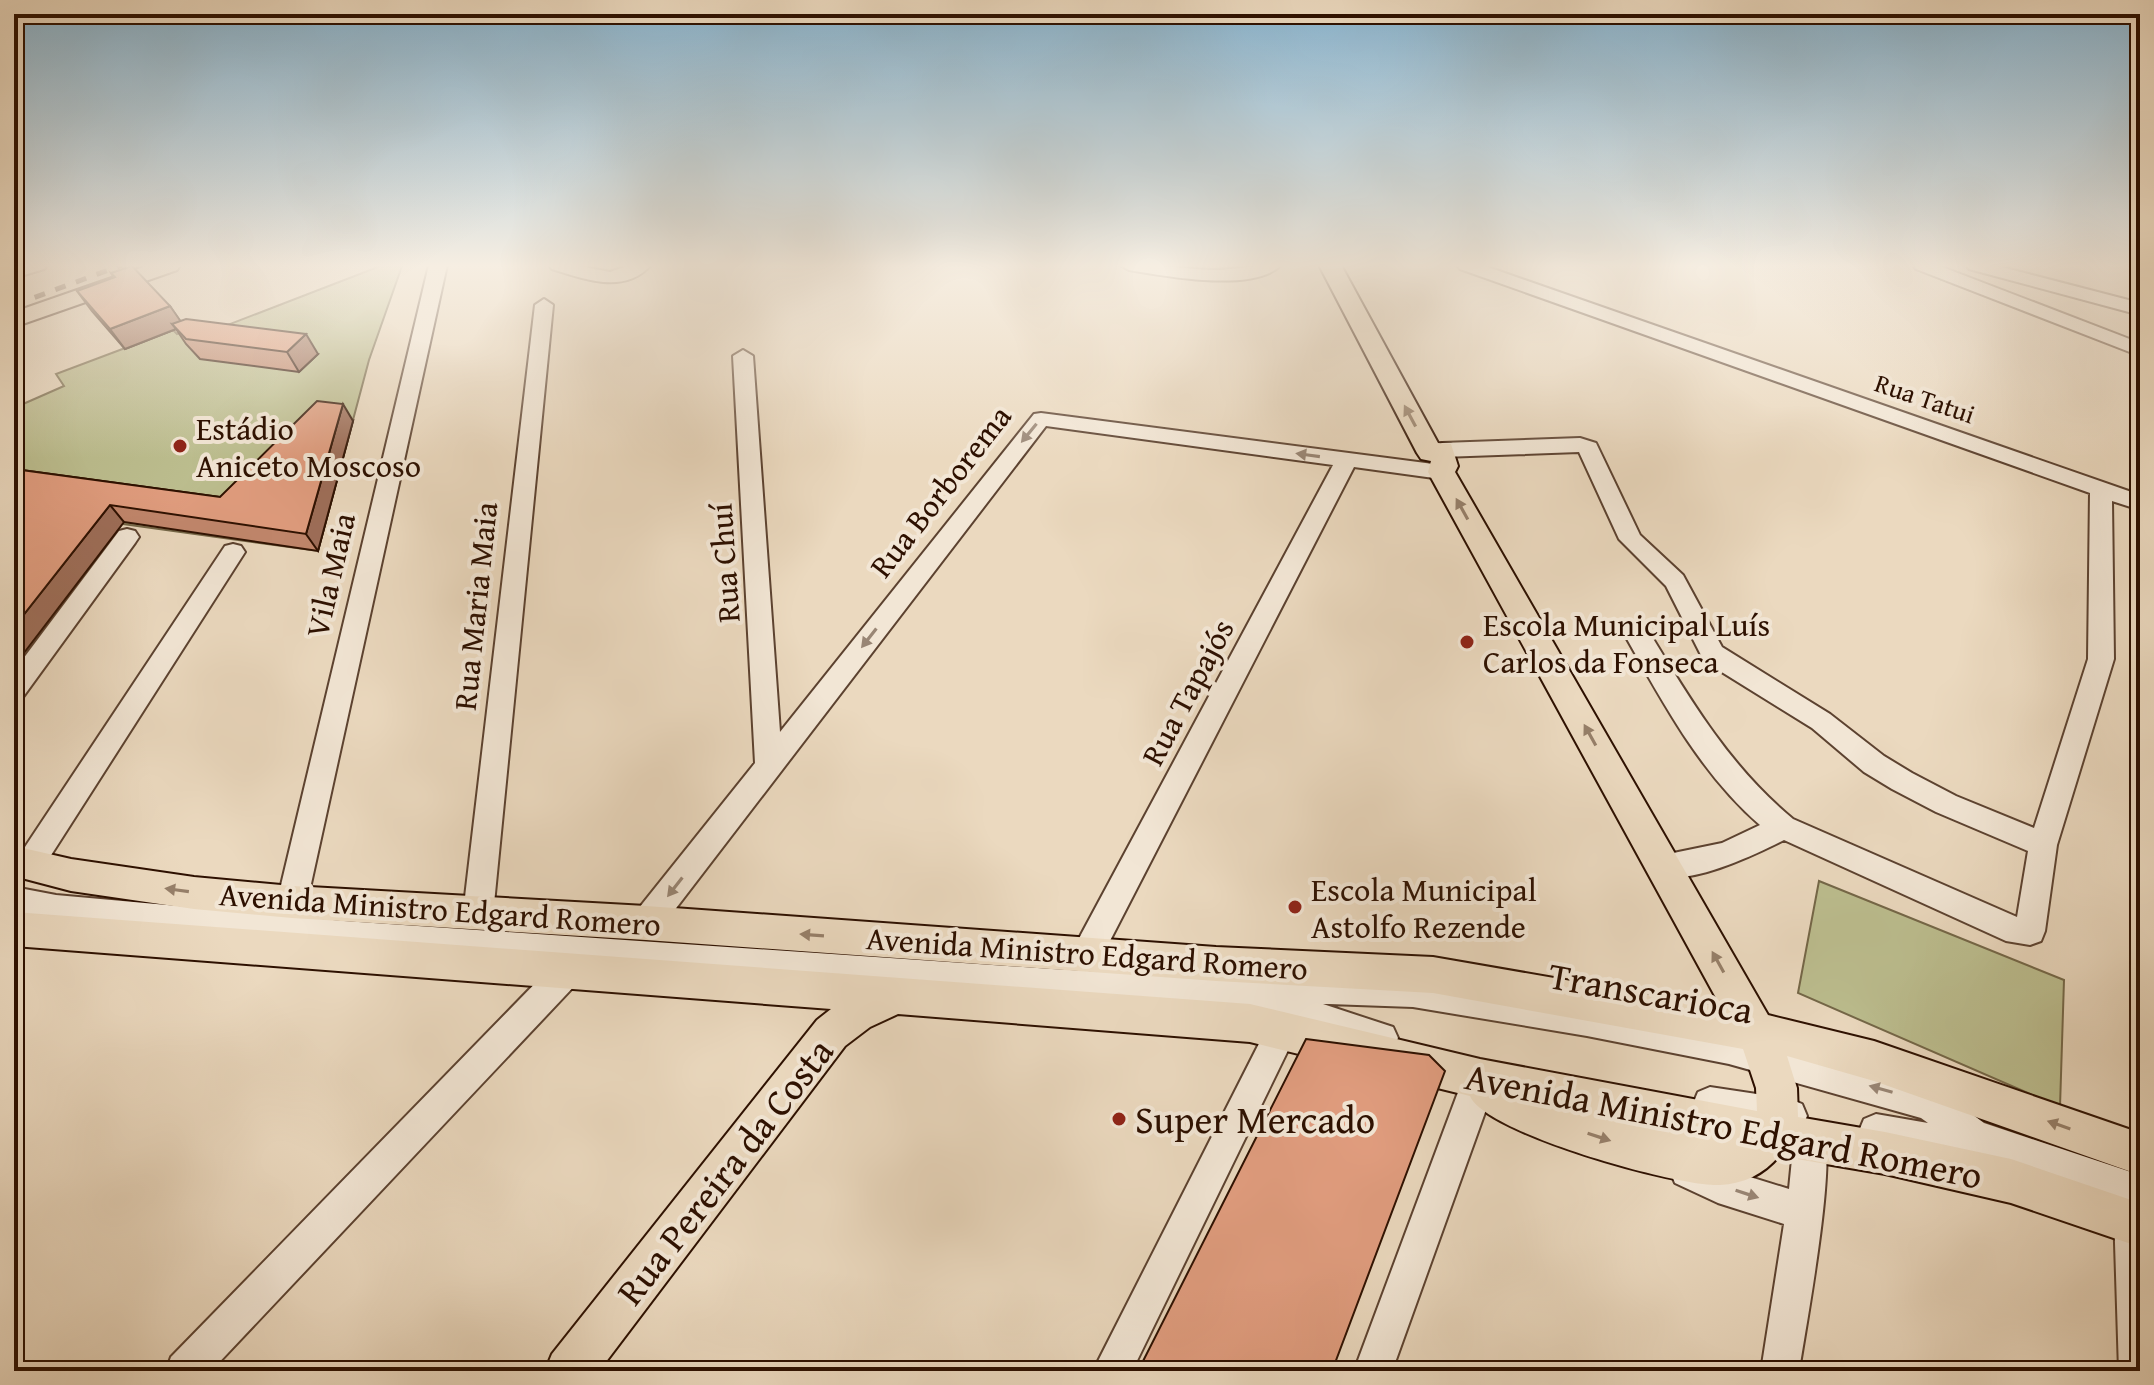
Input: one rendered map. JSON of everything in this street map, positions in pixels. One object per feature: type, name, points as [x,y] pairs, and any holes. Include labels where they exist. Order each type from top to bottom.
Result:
[{"type":"main road","points":[[1364,330],[1430,453],[1441,461],[1761,1043],[1787,1129],[1737,1162],[1686,1160],[1650,1153],[1530,1113],[1500,1098],[1480,1079]]},
{"type":"main road","name":"Avenida Ministro Edgard Romero","points":[[22,863],[71,875],[194,893],[292,902],[1433,975],[1761,1043],[1874,1061],[2136,1189]]},
{"type":"main road","name":"Avenida Ministro Edgard Romero","points":[[16,925],[1208,1019],[1282,1029],[1480,1079],[1787,1129],[2011,1181],[2136,1189]]},
{"type":"main road","name":"Rua Pereira da Costa","points":[[569,1371],[831,1033],[856,1014],[899,994]]},
{"type":"street","name":"Vila Maia","points":[[292,902],[423,330]]},
{"type":"street","name":"Rua Maria Maia","points":[[478,914],[541,330]]},
{"type":"street","name":"Rua Tatui","points":[[1649,330],[2140,503]]},
{"type":"street","points":[[2088,330],[2140,350]]},
{"type":"street","name":"Rua Chuí","points":[[743,356],[769,767]]},
{"type":"street","name":"Rua Borborema","points":[[646,923],[1041,419],[1346,461],[1441,461],[1564,445],[1588,448],[1631,539],[1675,581],[1713,654],[1821,721],[1874,764],[1902,781],[1946,804],[2043,845]]},
{"type":"street","name":"Rua Tapajós","points":[[1087,954],[1346,461]]},
{"type":"street","points":[[1640,639],[1720,767],[1761,810],[1783,827],[2017,931],[2030,931],[2043,845],[2101,659],[2101,489]]},
{"type":"street","points":[[14,690],[127,537]]},
{"type":"street","points":[[22,863],[233,552]]},
{"type":"street","points":[[1664,866],[1726,855],[1783,827]]},
{"type":"street","name":"Transcarioca","points":[[16,925],[56,908],[344,935],[1249,995],[1329,989],[1413,992],[1587,1021],[1761,1043],[1930,1104],[1974,1137],[2136,1189]]},
{"type":"street","points":[[185,1371],[569,970]]},
{"type":"street","name":"Transcarioca","points":[[1249,995],[1429,1053],[1787,1129],[1942,1143],[1974,1137]]},
{"type":"street","points":[[1112,1371],[1282,1029]]},
{"type":"street","points":[[1373,1371],[1480,1079]]},
{"type":"street","points":[[1780,1371],[1804,1212],[1787,1129]]},
{"type":"street","points":[[1650,1153],[1718,1185],[1804,1212]]},
{"type":"street","points":[[2136,1189],[2138,1371]]},
{"type":"green space","name":"Estádio Aniceto Moscoso","points":[[173,330],[177,334],[187,330],[194,338],[216,330],[380,330],[318,551],[14,509],[14,408],[64,386],[56,374]]},
{"type":"green space","points":[[1819,881],[2064,980],[2060,1107],[1798,993]]},
{"type":"building","points":[[177,330],[271,330],[306,334],[287,352],[186,339]]},
{"type":"building","points":[[317,401],[343,404],[306,534],[110,505],[14,627],[14,469],[220,497]]},
{"type":"building","points":[[1306,1039],[1429,1055],[1445,1071],[1332,1371],[1138,1371]]},
{"type":"place","name":"Estádio Aniceto Moscoso","points":[[180,446]]},
{"type":"place","name":"Escola Municipal Luís Carlos da Fonseca","points":[[1467,642]]},
{"type":"place","name":"Escola Municipal Astolfo Rezende","points":[[1295,907]]},
{"type":"place","name":"Super Mercado","points":[[1119,1119]]}]
